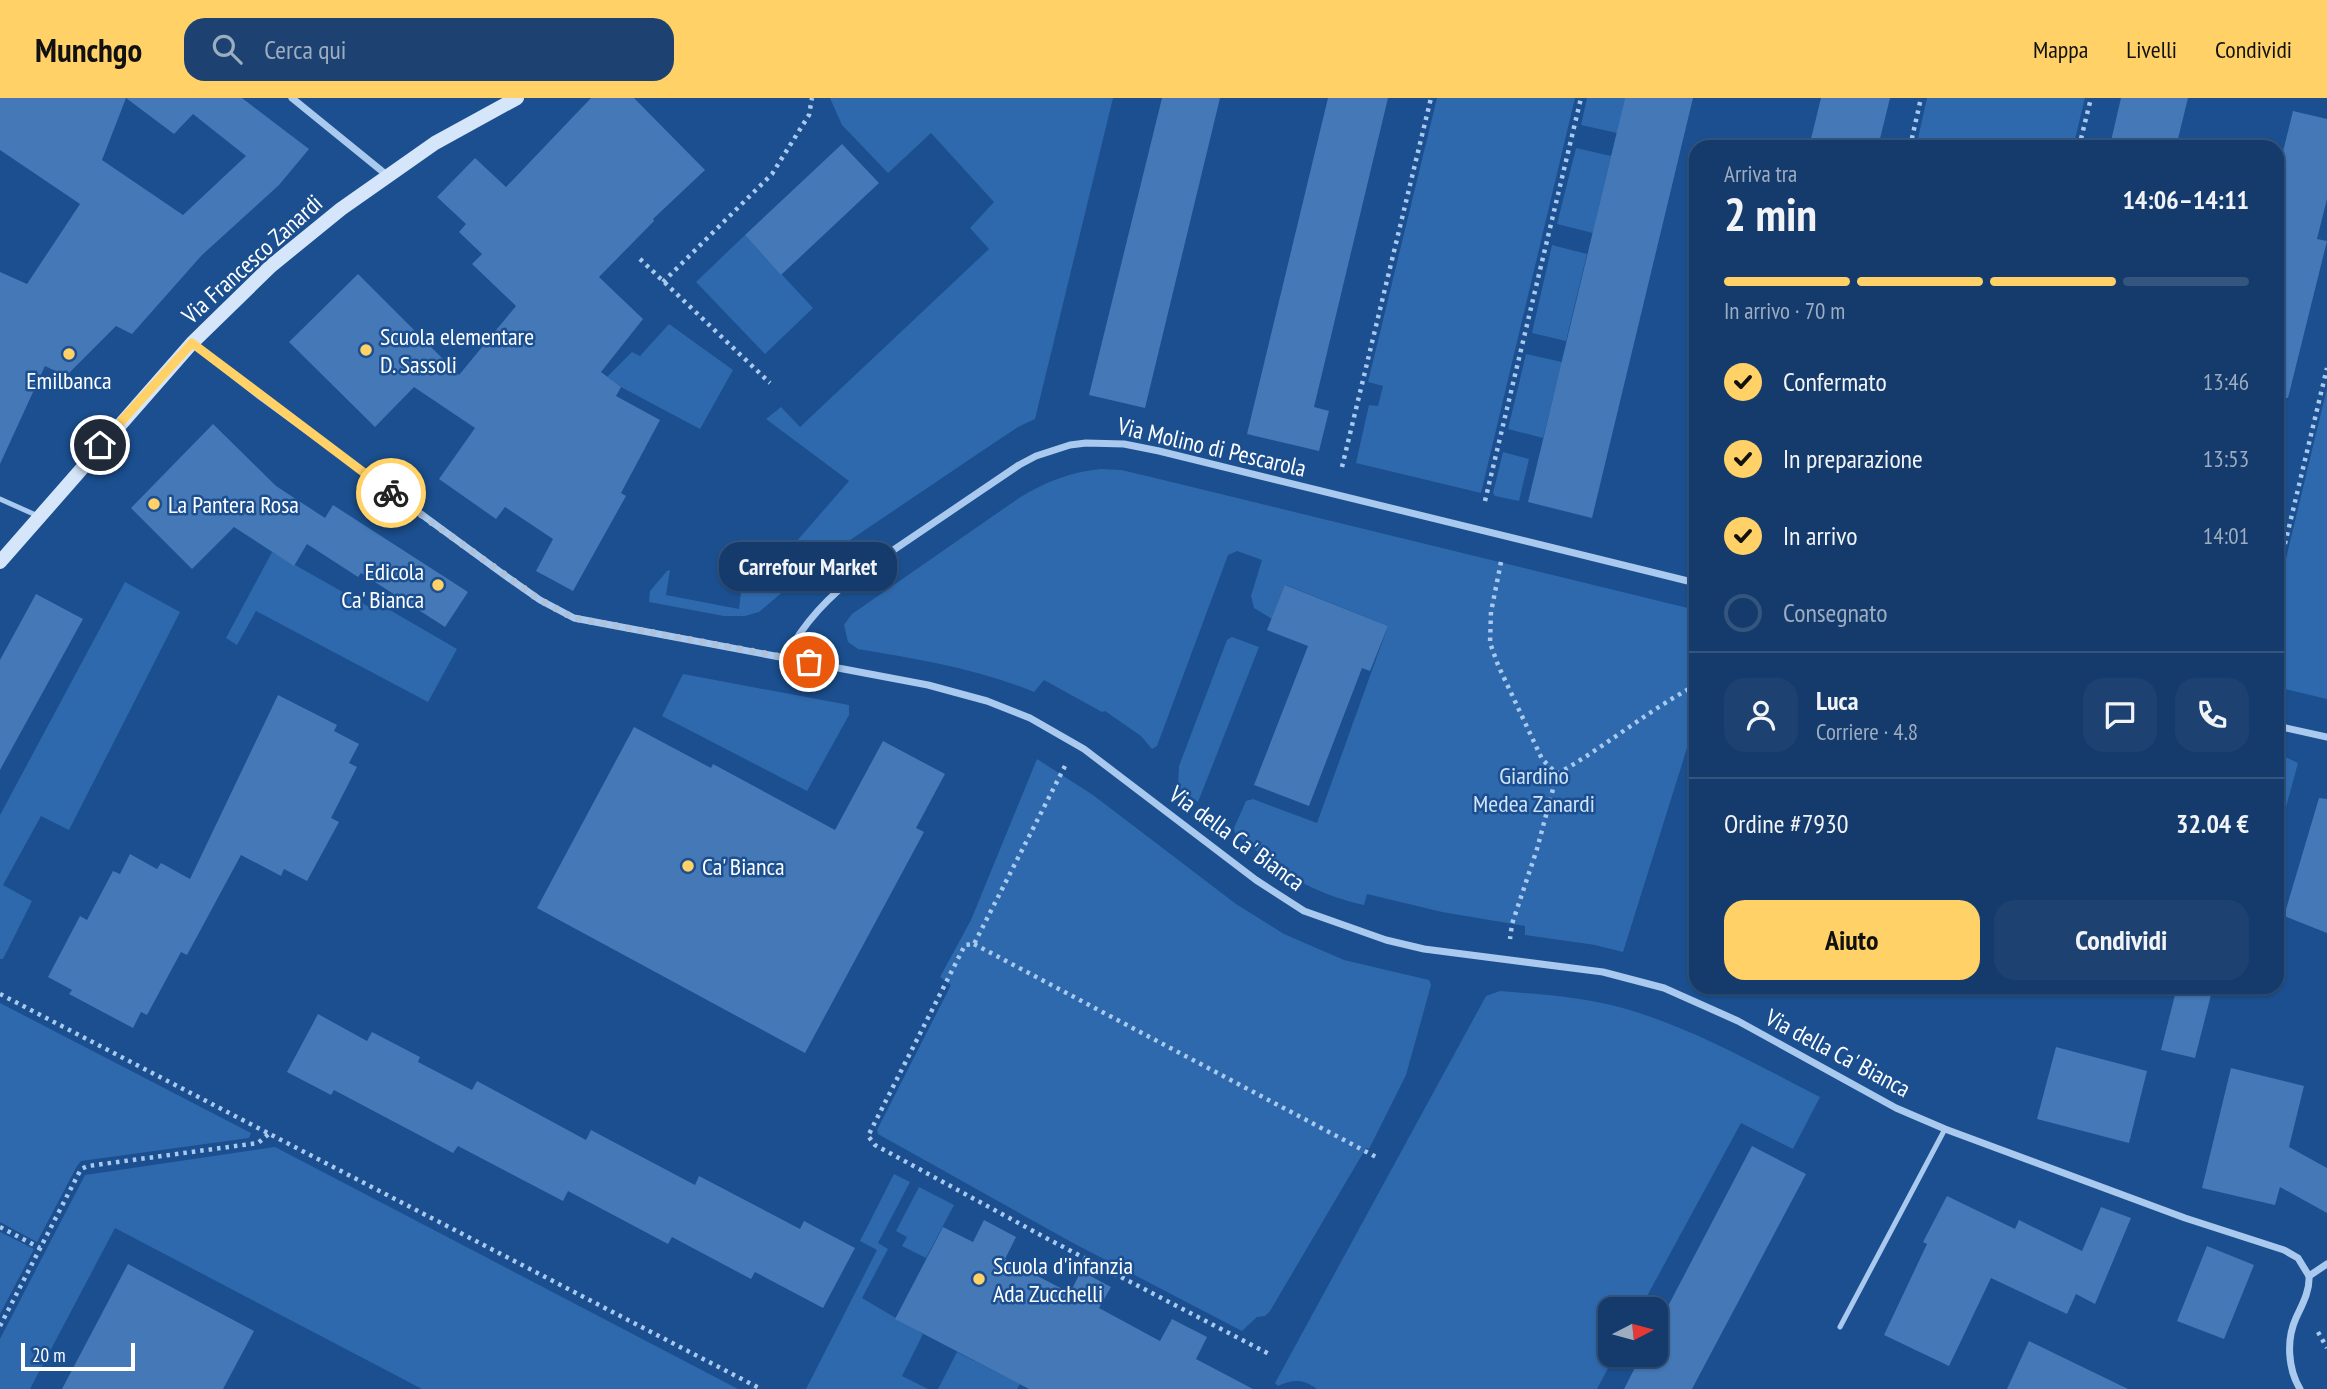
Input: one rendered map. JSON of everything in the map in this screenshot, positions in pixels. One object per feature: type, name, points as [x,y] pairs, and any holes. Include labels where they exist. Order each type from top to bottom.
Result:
[{"type":"main road","name":"Via Francesco Zanardi","points":[[0,562],[192,343],[271,267],[341,209],[450,133],[517,98]]},
{"type":"street","points":[[292,98],[388,176]]},
{"type":"street","name":"Via della Ca' Bianca","points":[[192,343],[401,500],[550,606],[586,621],[956,692],[1030,718],[1101,760],[1256,880],[1304,911],[1385,940],[1424,948],[1603,972],[1664,988],[1738,1021],[1896,1108],[1945,1129],[2185,1218],[2284,1250],[2298,1258],[2309,1276]]},
{"type":"street","name":"Via Molino di Pescarola","points":[[785,658],[795,638],[810,618],[841,587],[861,572],[1019,465],[1052,450],[1086,443],[1124,444],[1159,451],[1689,581]]},
{"type":"street","points":[[2284,728],[2327,737]]},
{"type":"street","points":[[2297,1388],[2290,1356],[2292,1331],[2307,1293],[2309,1276],[2327,1264]]},
{"type":"lane","points":[[0,499],[38,516]]},
{"type":"lane","points":[[1840,1327],[1945,1129]]},
{"type":"path","points":[[663,282],[772,174],[809,115],[812,98]]},
{"type":"path","points":[[1342,467],[1431,98]]},
{"type":"path","points":[[1485,501],[1581,98]]},
{"type":"path","points":[[1912,140],[1921,98]]},
{"type":"path","points":[[2081,140],[2091,98]]},
{"type":"path","points":[[640,259],[770,383]]},
{"type":"path","points":[[2284,548],[2327,368]]},
{"type":"path","points":[[1501,562],[1491,612],[1490,643],[1542,758],[1557,774]]},
{"type":"path","points":[[1511,931],[1557,774],[1663,703],[1689,689]]},
{"type":"path","points":[[974,944],[1065,766]]},
{"type":"path","points":[[1270,1356],[1046,1238],[870,1141],[869,1129],[945,981],[965,945],[974,944],[1378,1158]]},
{"type":"path","points":[[0,994],[761,1389]]},
{"type":"path","points":[[0,1326],[81,1169],[258,1143],[270,1133]]},
{"type":"path","points":[[0,1227],[40,1248]]},
{"type":"path","points":[[2318,1332],[2327,1348]]},
{"type":"green space","points":[[830,98],[1113,98],[1035,419],[1018,427],[819,561],[759,612],[745,616],[724,616],[649,602],[650,591],[670,570],[666,595],[739,609],[742,583],[757,580],[769,573],[849,481],[766,419],[781,407],[800,427],[989,249],[970,228],[994,202],[931,133],[888,173],[842,125]]},
{"type":"green space","points":[[1437,98],[1575,98],[1481,493],[1356,463],[1369,405],[1378,406],[1383,386],[1368,382]]},
{"type":"green space","points":[[1587,98],[1625,98],[1617,133],[1581,125]]},
{"type":"green space","points":[[1927,98],[2085,98],[2075,140],[1918,140]]},
{"type":"green space","points":[[1576,148],[1611,156],[1593,233],[1557,224]]},
{"type":"green space","points":[[745,235],[813,308],[765,354],[696,282]]},
{"type":"green space","points":[[1552,245],[1587,254],[1566,341],[1532,333]]},
{"type":"green space","points":[[669,324],[733,370],[700,429],[607,377],[632,352],[640,356]]},
{"type":"green space","points":[[1526,354],[1562,362],[1543,438],[1508,429]]},
{"type":"green space","points":[[2327,388],[2327,699],[2284,689],[2284,567]]},
{"type":"green space","points":[[1503,452],[1529,459],[1519,501],[1495,496],[1493,493]]},
{"type":"green space","name":"Giardino Medea Zanardi","points":[[1101,469],[1121,470],[1689,608],[1689,742],[1623,952],[1595,945],[1525,935],[1525,926],[1442,912],[1367,894],[1364,905],[1343,899],[1295,878],[1235,833],[1234,828],[1246,801],[1253,799],[1317,823],[1388,626],[1286,585],[1272,619],[1254,608],[1251,596],[1262,560],[1237,551],[1228,555],[1157,746],[1152,749],[1141,736],[1105,711],[1102,712],[1044,680],[1034,692],[970,671],[858,649],[848,642],[844,625],[852,614],[1019,498],[1038,487],[1079,473]]},
{"type":"green space","points":[[272,552],[371,608],[376,602],[457,649],[428,702],[256,611],[237,645],[226,638]]},
{"type":"green space","points":[[125,582],[180,612],[69,830],[41,816],[3,885],[32,901],[3,959],[0,959],[0,815]]},
{"type":"green space","points":[[1232,637],[1259,647],[1198,802],[1178,787],[1179,766],[1227,640]]},
{"type":"green space","points":[[683,674],[849,705],[849,715],[807,791],[662,716]]},
{"type":"green space","points":[[2284,756],[2298,763],[2284,814]]},
{"type":"green space","points":[[1037,759],[1093,795],[1236,904],[1284,934],[1344,960],[1429,980],[1431,985],[1406,1075],[1369,1149],[1366,1148],[1270,1311],[1265,1316],[1257,1317],[1242,1331],[1073,1243],[878,1134],[877,1130],[951,985],[940,977],[971,920]]},
{"type":"green space","points":[[1500,991],[1554,996],[1607,1004],[1635,1012],[1690,1032],[1820,1097],[1793,1149],[1741,1123],[1647,1297],[1598,1297],[1598,1367],[1609,1367],[1597,1389],[1317,1389],[1298,1381],[1278,1386],[1275,1383],[1486,996]]},
{"type":"green space","points":[[0,1003],[251,1133],[249,1138],[81,1161],[37,1242],[0,1222]]},
{"type":"green space","points":[[275,1147],[738,1389],[422,1389],[115,1228],[30,1389],[0,1389],[0,1339],[85,1175]]},
{"type":"green space","points":[[894,1174],[910,1182],[878,1243],[888,1249],[862,1298],[923,1334],[902,1376],[928,1389],[806,1389],[877,1250],[860,1241]]},
{"type":"green space","points":[[919,1187],[954,1205],[926,1258],[902,1246],[907,1237],[896,1231]]},
{"type":"green space","points":[[0,1232],[34,1249],[0,1314]]},
{"type":"green space","points":[[957,1352],[1020,1384],[1017,1389],[938,1389]]},
{"type":"building","points":[[0,98],[126,98],[242,98],[309,149],[279,185],[202,255],[132,334],[116,326],[66,376],[45,366],[0,464],[0,272],[27,284],[80,204],[0,150]],"holes":[[[126,98],[174,134],[193,114],[246,156],[183,215],[102,160]]]},
{"type":"building","points":[[591,98],[634,98],[705,170],[653,219],[599,277],[643,319],[601,372],[621,387],[616,396],[660,420],[621,493],[626,496],[573,591],[536,571],[553,539],[505,507],[496,519],[439,479],[475,428],[414,387],[375,427],[289,342],[358,274],[459,375],[516,306],[472,264],[482,254],[459,232],[466,224],[437,197],[475,158],[506,187]]},
{"type":"building","points":[[1162,98],[1220,98],[1145,408],[1089,395]]},
{"type":"building","points":[[1328,98],[1388,98],[1314,407],[1329,411],[1319,451],[1247,434]]},
{"type":"building","points":[[1625,98],[1693,98],[1592,518],[1528,502]]},
{"type":"building","points":[[1821,98],[1890,98],[1880,140],[1811,140]]},
{"type":"building","points":[[2121,98],[2188,98],[2178,140],[2111,140]]},
{"type":"building","points":[[2293,111],[2327,119],[2327,199],[2317,239],[2327,241],[2288,398],[2284,398],[2284,148]]},
{"type":"building","points":[[842,144],[879,183],[781,275],[745,235]]},
{"type":"building","points":[[213,424],[276,486],[325,518],[333,505],[468,592],[445,627],[361,573],[358,577],[307,544],[294,566],[234,527],[192,569],[131,508]]},
{"type":"building","points":[[1285,585],[1388,626],[1370,671],[1362,668],[1309,806],[1254,785],[1308,646],[1267,630]]},
{"type":"building","points":[[36,594],[83,619],[0,770],[0,660]]},
{"type":"building","points":[[278,695],[337,725],[334,731],[359,744],[349,763],[357,767],[331,818],[339,822],[307,881],[284,869],[281,876],[241,855],[187,955],[181,952],[147,1015],[141,1012],[133,1028],[69,994],[72,990],[48,977],[80,916],[87,920],[113,871],[120,874],[130,854],[157,869],[161,863],[190,879]]},
{"type":"building","name":"Ca' Bianca","points":[[634,727],[711,768],[713,764],[835,830],[883,741],[945,774],[916,828],[924,832],[805,1053],[537,908]]},
{"type":"building","points":[[2319,798],[2327,799],[2327,933],[2284,916]]},
{"type":"building","points":[[2175,994],[2211,994],[2195,1058],[2161,1050]]},
{"type":"building","points":[[318,1014],[367,1041],[372,1032],[420,1057],[418,1062],[472,1090],[477,1081],[586,1140],[591,1130],[695,1185],[699,1176],[800,1229],[804,1221],[855,1248],[823,1308],[755,1272],[751,1279],[672,1237],[668,1244],[568,1191],[563,1201],[458,1146],[453,1153],[334,1090],[331,1095],[287,1072]]},
{"type":"building","points":[[2056,1047],[2147,1071],[2129,1143],[2037,1119]]},
{"type":"building","points":[[2231,1068],[2304,1086],[2289,1147],[2327,1168],[2327,1213],[2280,1187],[2275,1205],[2202,1188]]},
{"type":"building","points":[[1752,1146],[1806,1174],[1692,1389],[1624,1389],[1635,1367],[1668,1367],[1668,1306]]},
{"type":"building","points":[[1947,1196],[2015,1229],[2019,1220],[2082,1251],[2101,1207],[2131,1218],[2095,1304],[2076,1294],[2067,1314],[1991,1278],[1949,1366],[1884,1335],[1927,1244],[1923,1242]]},
{"type":"building","points":[[984,1220],[1016,1237],[1005,1259],[1070,1293],[1081,1271],[1111,1287],[1099,1308],[1160,1341],[1172,1319],[1207,1337],[1196,1359],[1253,1389],[1029,1389],[895,1319],[943,1227],[973,1242]]},
{"type":"building","points":[[2207,1246],[2254,1265],[2224,1339],[2177,1321]]},
{"type":"building","points":[[128,1264],[254,1331],[223,1389],[62,1389]]},
{"type":"building","points":[[2029,1341],[2128,1389],[2007,1389]]},
{"type":"way so far","points":[[391,493],[540,600],[574,618],[809,662]]},
{"type":"place","name":"Scuola elementare D. Sassoli","points":[[366,350]]},
{"type":"place","name":"Emilbanca","points":[[69,354]]},
{"type":"place","name":"La Pantera Rosa","points":[[154,504]]},
{"type":"place","name":"Edicola Ca' Bianca","points":[[438,585]]},
{"type":"place","name":"Carrefour Market","points":[[809,662]]},
{"type":"place","name":"Ca' Bianca","points":[[688,866]]},
{"type":"place","name":"Scuola d'infanzia Ada Zucchelli","points":[[979,1279]]},
{"type":"route","points":[[100,445],[192,343],[391,493]]}]
